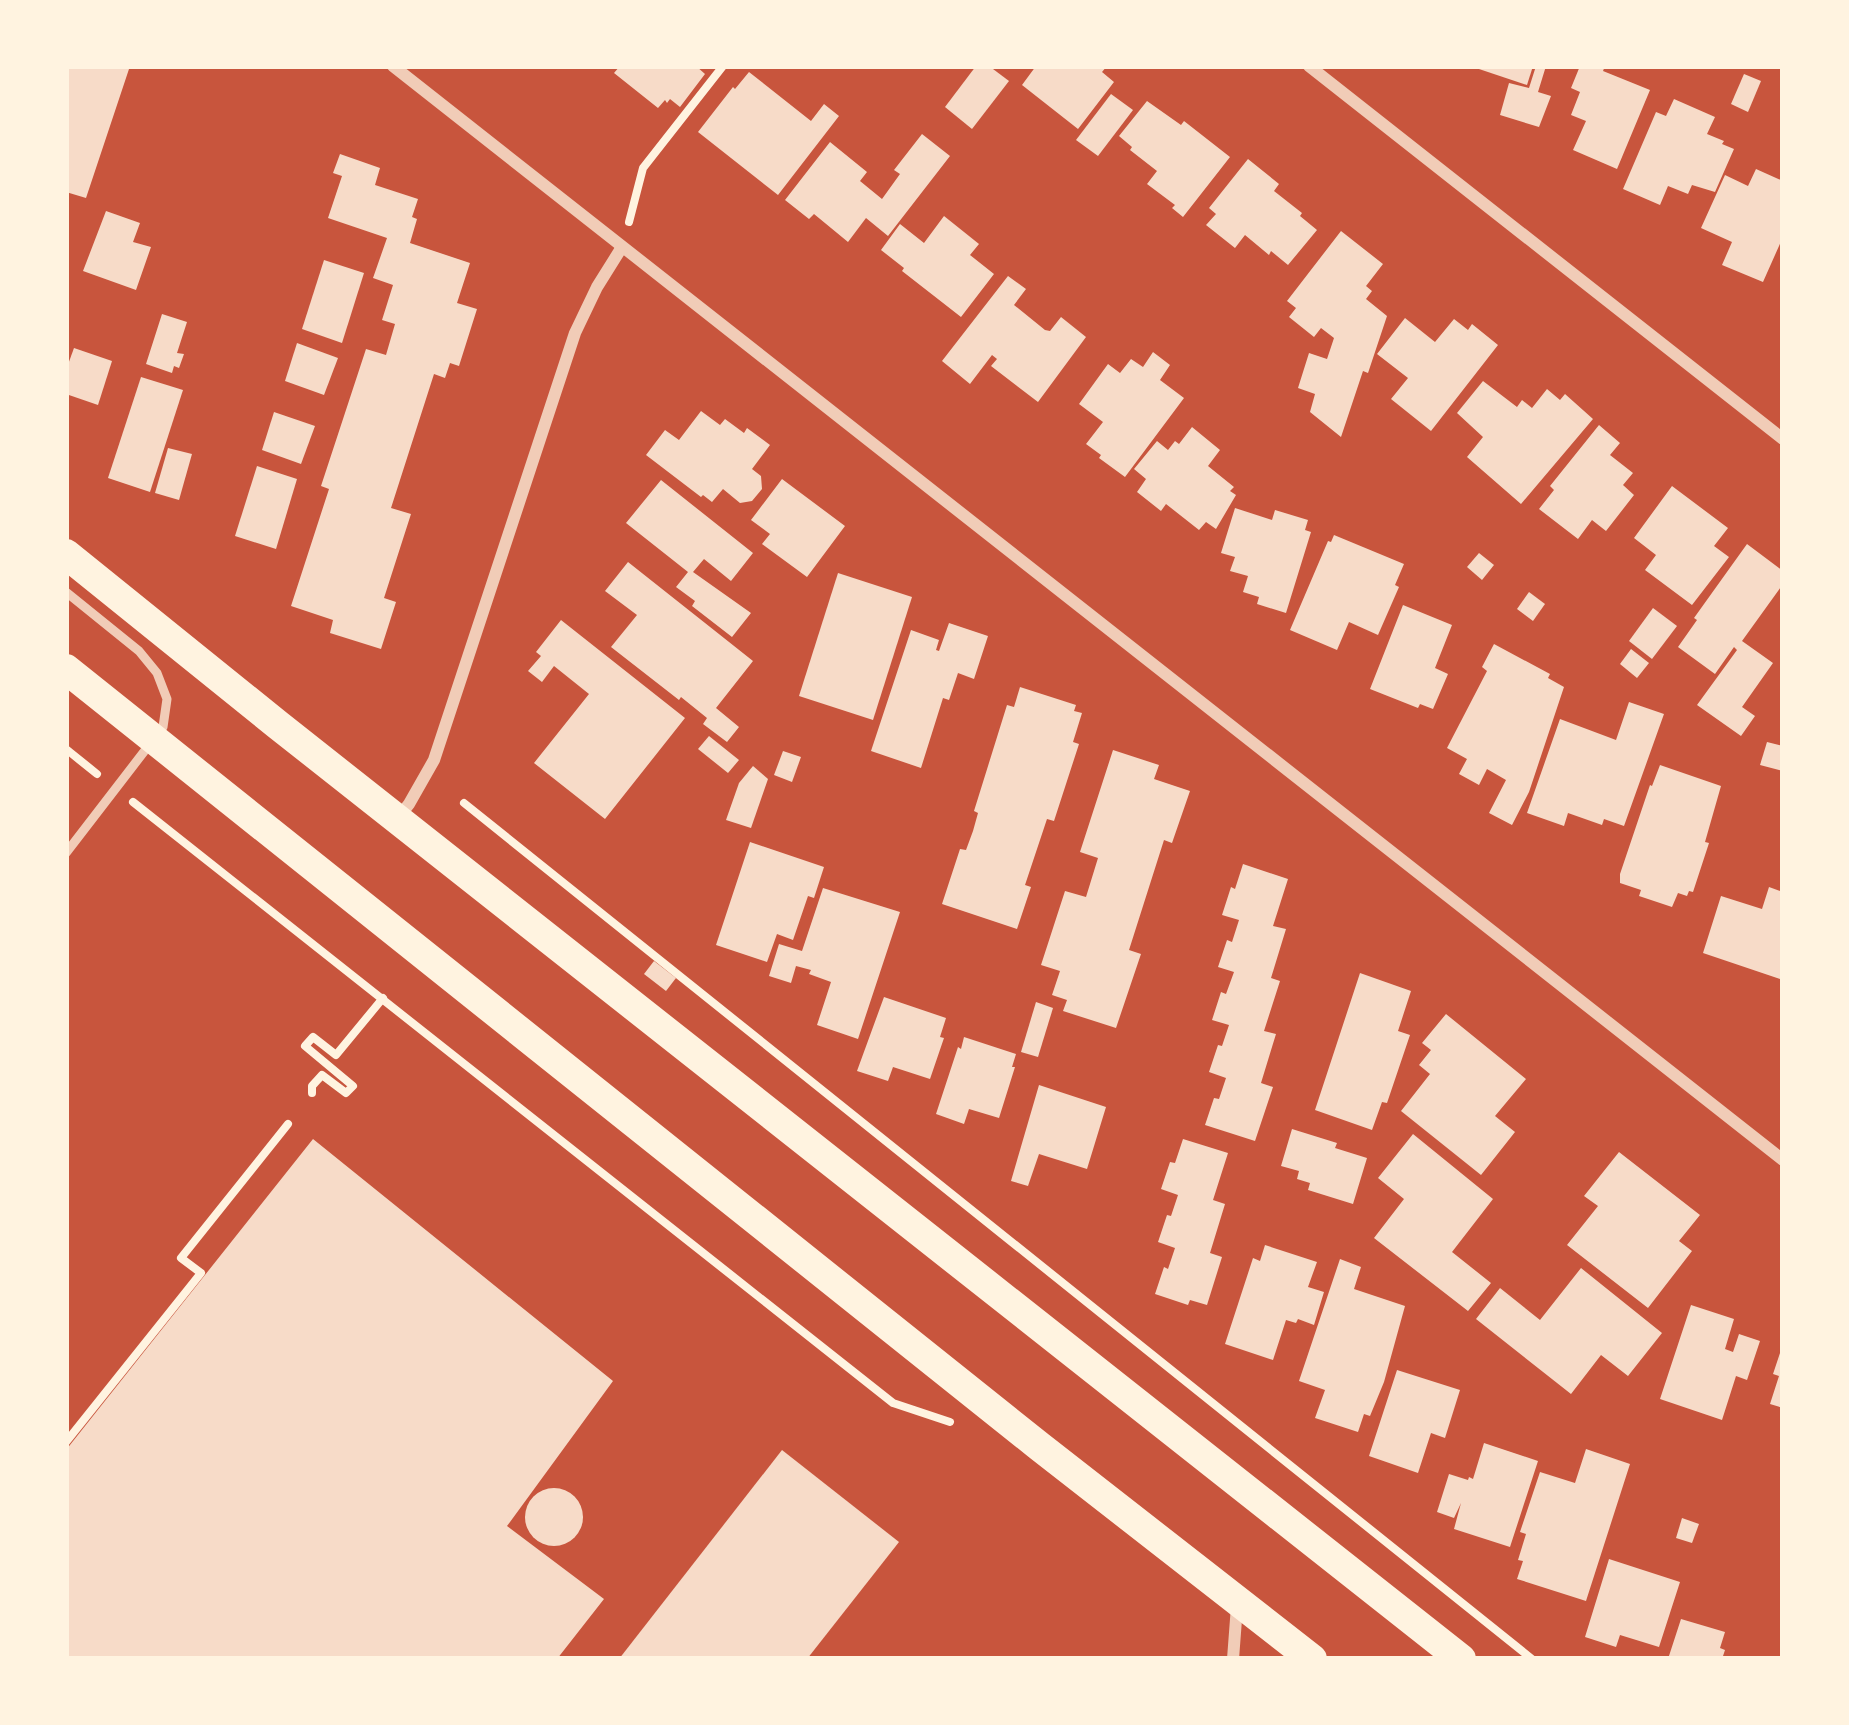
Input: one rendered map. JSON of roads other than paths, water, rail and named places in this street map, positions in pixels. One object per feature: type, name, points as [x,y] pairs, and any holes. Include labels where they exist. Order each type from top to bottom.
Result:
[{"type":"main road","points":[[66,554],[1461,1659]]},
{"type":"main road","points":[[66,669],[1312,1659]]},
{"type":"street","points":[[393,66],[1783,1160]]},
{"type":"street","points":[[1309,66],[1783,439]]},
{"type":"street","points":[[397,819],[434,760],[575,333],[622,247]]},
{"type":"street","points":[[1233,1659],[1237,1601]]},
{"type":"lane","points":[[66,592],[139,651],[157,673],[167,699],[166,715],[155,738],[66,853]]}]
